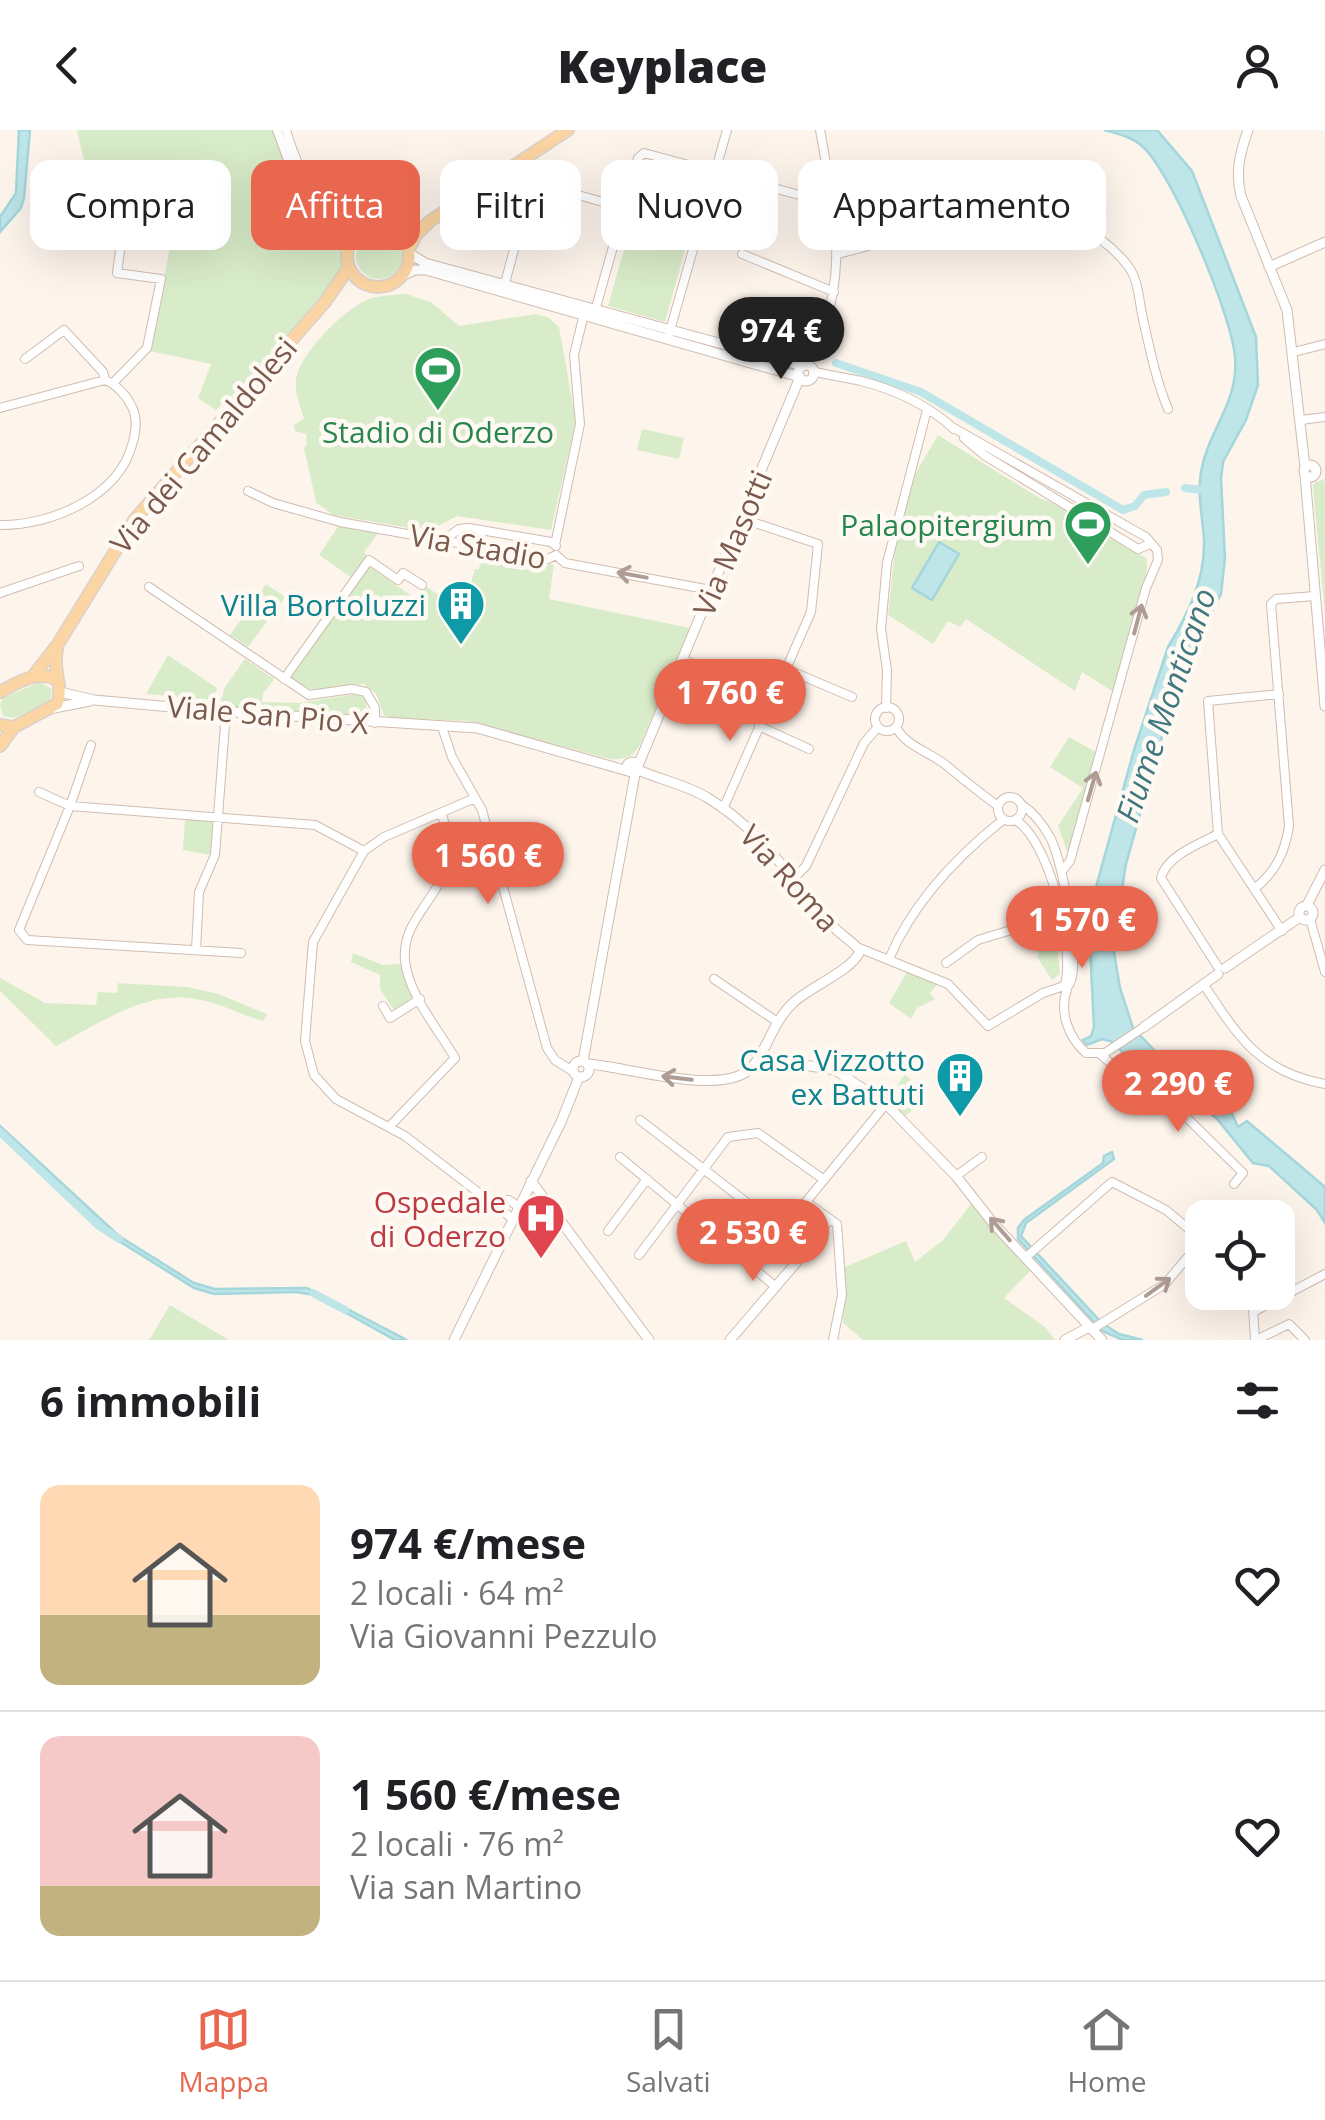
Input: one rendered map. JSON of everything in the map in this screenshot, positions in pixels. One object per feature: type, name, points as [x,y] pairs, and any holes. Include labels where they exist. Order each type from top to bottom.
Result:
[{"type":"main road","points":[[350,250],[348,260],[363,283],[381,287],[402,276],[416,235],[430,222],[568,130]]},
{"type":"main road","points":[[420,224],[430,222]]},
{"type":"main road","name":"Via dei Camaldolesi","points":[[32,676],[58,644],[110,555],[147,504],[325,302],[348,260]]},
{"type":"main road","name":"Via dei Camaldolesi","points":[[325,302],[344,289],[363,283]]},
{"type":"main road","name":"Via dei Camaldolesi","points":[[56,679],[54,661],[58,644]]},
{"type":"main road","points":[[0,746],[14,728],[54,708],[60,692],[56,679],[46,675],[32,676],[1,691]]},
{"type":"main road","points":[[0,725],[14,728]]},
{"type":"street","points":[[277,130],[296,182],[337,231],[348,260]]},
{"type":"street","points":[[286,130],[295,160]]},
{"type":"street","points":[[719,160],[727,130]]},
{"type":"street","name":"Via Masotti","points":[[820,130],[825,160]]},
{"type":"street","points":[[1248,130],[1238,180],[1287,310],[1294,352],[1308,468],[1325,706]]},
{"type":"street","points":[[637,160],[644,153],[672,160]]},
{"type":"street","points":[[503,288],[532,182],[601,202]]},
{"type":"street","points":[[838,254],[1043,199],[1055,212],[1091,232],[1128,265],[1168,409]]},
{"type":"street","points":[[1270,267],[1325,242]]},
{"type":"street","points":[[0,408],[108,382],[147,348],[161,279],[116,273],[120,250]]},
{"type":"street","points":[[552,557],[580,424],[574,355],[610,250]]},
{"type":"street","points":[[669,335],[693,250]]},
{"type":"street","name":"Via Masotti","points":[[454,1340],[532,1181],[580,1068],[632,790],[632,767],[644,750],[796,392],[808,374],[834,292],[838,250]]},
{"type":"street","points":[[409,251],[424,263],[503,288],[808,374],[867,382],[904,395],[1048,498],[1138,549],[1150,544]]},
{"type":"street","points":[[742,254],[834,292]]},
{"type":"street","points":[[402,276],[426,270],[503,288]]},
{"type":"street","points":[[0,525],[26,525],[60,514],[95,494],[128,462],[135,435],[135,415],[127,399],[64,330],[25,359]]},
{"type":"street","points":[[1294,352],[1325,344]]},
{"type":"street","points":[[896,727],[885,731],[878,727],[876,717],[886,708],[887,670],[881,629],[888,563],[927,410]]},
{"type":"street","points":[[1301,420],[1325,417]]},
{"type":"street","points":[[990,454],[1056,486],[1146,538],[1157,550],[1158,560],[1146,588],[1070,861],[1062,870]]},
{"type":"street","points":[[1048,498],[1056,486]]},
{"type":"street","name":"Via Stadio","points":[[248,491],[308,515],[552,557],[565,563],[711,590]]},
{"type":"street","points":[[723,809],[811,612],[818,544],[742,519]]},
{"type":"street","points":[[444,540],[458,529],[471,528],[555,544]]},
{"type":"street","points":[[467,544],[465,534],[471,528]]},
{"type":"street","points":[[284,679],[369,560],[398,580],[403,573],[422,585]]},
{"type":"street","points":[[0,592],[79,566]]},
{"type":"street","points":[[149,588],[309,695],[352,689],[366,692],[374,708],[375,723]]},
{"type":"street","points":[[1254,889],[1274,872],[1289,826],[1271,604],[1276,599],[1315,596]]},
{"type":"street","points":[[682,660],[773,696]]},
{"type":"street","points":[[786,670],[852,697]]},
{"type":"street","name":"Viale San Pio X","points":[[60,692],[94,700],[226,712],[442,726]]},
{"type":"street","points":[[1279,694],[1208,700],[1218,834],[1282,931]]},
{"type":"street","name":"Viale San Pio X","points":[[54,708],[94,700]]},
{"type":"street","points":[[886,708],[898,714],[896,727],[902,737],[998,806],[1004,819]]},
{"type":"street","points":[[196,950],[198,892],[216,855],[226,712]]},
{"type":"street","points":[[442,726],[448,748],[482,810],[546,1048],[563,1065],[674,1079],[704,1080],[743,1073],[763,1056],[776,1021],[797,999],[854,962],[874,954]]},
{"type":"street","name":"Via Roma","points":[[442,726],[477,728],[632,767],[682,784],[723,809],[766,844],[835,929],[858,948],[948,984],[988,1026],[1043,993],[1066,986]]},
{"type":"street","points":[[759,726],[809,749]]},
{"type":"street","points":[[794,878],[805,868],[864,743],[878,727]]},
{"type":"street","points":[[91,745],[19,930],[21,936],[28,940],[241,953]]},
{"type":"street","points":[[39,792],[70,806],[315,824],[364,851]]},
{"type":"street","points":[[998,806],[1008,796],[1021,804],[1044,828],[1062,870],[1073,971],[1063,1007],[1068,1026],[1083,1051],[1100,1054],[1110,1050],[1221,970],[1308,914],[1325,914]]},
{"type":"street","points":[[476,798],[384,836],[364,851],[313,942],[304,1041],[314,1075],[329,1093],[390,1126],[513,1220]]},
{"type":"street","points":[[1015,820],[1021,804]]},
{"type":"street","points":[[390,1126],[455,1058],[420,999],[404,954],[409,935],[441,880],[448,860],[448,834],[441,813]]},
{"type":"street","points":[[889,959],[914,912],[976,842],[1004,819],[1015,820],[1027,828],[1039,847],[1064,912]]},
{"type":"street","points":[[1218,834],[1172,860],[1164,867],[1161,878],[1221,970]]},
{"type":"street","points":[[1325,870],[1308,914],[1325,972]]},
{"type":"street","points":[[946,963],[978,940],[1064,912]]},
{"type":"street","points":[[854,962],[858,948]]},
{"type":"street","points":[[714,978],[776,1021]]},
{"type":"street","points":[[1204,985],[1243,1044],[1291,1076],[1325,1084]]},
{"type":"street","points":[[383,1006],[390,1018],[420,999]]},
{"type":"street","points":[[1100,1054],[1130,1082],[1181,1112],[1243,1173],[1234,1184]]},
{"type":"street","points":[[763,1056],[835,1070],[886,1104],[1096,1326],[1102,1340]]},
{"type":"street","points":[[781,1229],[886,1104]]},
{"type":"street","points":[[640,1120],[807,1250]]},
{"type":"street","points":[[639,1255],[728,1137],[758,1133],[823,1180]]},
{"type":"street","points":[[620,1157],[776,1287]]},
{"type":"street","points":[[960,1180],[982,1157]]},
{"type":"street","points":[[608,1231],[646,1179]]},
{"type":"street","points":[[532,1181],[649,1340]]},
{"type":"street","points":[[1027,1257],[1112,1182],[1166,1210],[1202,1240],[1165,1284],[1065,1340]]},
{"type":"street","points":[[487,1200],[509,1200],[519,1207]]},
{"type":"street","points":[[805,1203],[837,1224],[842,1295],[833,1340]]},
{"type":"street","points":[[730,1340],[830,1220]]},
{"type":"street","points":[[1305,1340],[1289,1324],[1256,1340],[1256,1312],[1325,1274]]},
{"type":"green space","points":[[77,130],[277,130],[288,160],[251,160],[251,250],[343,250],[349,267],[268,363],[216,410],[198,398],[211,364],[150,351],[169,250],[231,250],[231,160],[84,160]]},
{"type":"green space","points":[[357,250],[401,250],[400,265],[388,277],[370,277],[358,265]]},
{"type":"green space","points":[[624,250],[685,250],[665,322],[608,306]]},
{"type":"green space","name":"Stadio di Oderzo","points":[[406,294],[431,302],[459,326],[536,314],[559,327],[576,421],[551,530],[457,516],[434,528],[410,528],[333,515],[316,502],[304,448],[306,434],[295,431],[294,425],[304,419],[296,391],[299,370],[323,334],[357,305],[376,297]]},
{"type":"green space","points":[[642,429],[684,438],[679,459],[637,450]]},
{"type":"green space","points":[[938,435],[1146,558],[1141,603],[1115,693],[1082,672],[1075,691],[966,619],[960,627],[948,621],[933,644],[888,615],[897,531],[914,476]]},
{"type":"green space","points":[[1324,479],[1325,615],[1313,488],[1314,483]]},
{"type":"green space","points":[[339,525],[379,532],[352,578],[319,555]]},
{"type":"green space","points":[[482,551],[554,565],[549,599],[690,628],[640,745],[631,755],[610,759],[468,721],[388,718],[376,694],[364,684],[314,690],[291,681],[369,566],[416,599],[427,587],[453,605],[469,589]]},
{"type":"green space","points":[[266,584],[285,597],[248,647],[230,635]]},
{"type":"green space","points":[[168,655],[217,688],[213,700],[146,694]]},
{"type":"green space","points":[[245,659],[274,679],[262,702],[298,703],[355,694],[365,698],[367,711],[360,717],[219,706],[225,687]]},
{"type":"green space","points":[[40,682],[52,689],[50,702],[13,718],[3,716],[3,698]]},
{"type":"green space","points":[[1069,737],[1101,755],[1069,857],[1058,826],[1083,788],[1050,767]]},
{"type":"green space","points":[[185,818],[215,822],[211,855],[183,850]]},
{"type":"green space","points":[[1055,925],[1060,974],[1052,980],[1037,957],[1032,934]]},
{"type":"green space","points":[[353,953],[383,965],[400,964],[416,998],[393,1009],[380,989],[380,975],[351,962]]},
{"type":"green space","points":[[908,970],[938,984],[930,993],[935,999],[917,1008],[911,1019],[889,1003]]},
{"type":"green space","points":[[0,978],[45,1003],[96,1005],[98,992],[117,993],[118,983],[188,987],[218,994],[267,1014],[263,1021],[204,1001],[158,999],[123,1011],[56,1046],[0,991]]},
{"type":"green space","points":[[905,1074],[927,1098],[905,1116],[887,1100]]},
{"type":"green space","points":[[971,1204],[1031,1270],[1004,1298],[1046,1328],[1055,1340],[863,1340],[843,1323],[845,1267],[906,1241],[915,1262],[943,1240]]},
{"type":"green space","points":[[170,1305],[229,1340],[149,1340]]},
{"type":"water","points":[[19,130],[30,130],[24,198],[21,208],[0,232],[0,217],[16,193]]},
{"type":"water","name":"Fiume Monticano","points":[[1104,130],[1157,130],[1192,171],[1256,337],[1258,385],[1246,420],[1223,462],[1225,558],[1221,594],[1193,648],[1165,726],[1126,864],[1113,946],[1120,988],[1133,1028],[1159,1055],[1228,1105],[1238,1127],[1247,1121],[1325,1187],[1325,1223],[1317,1210],[1269,1166],[1253,1163],[1217,1119],[1195,1101],[1132,1063],[1113,1042],[1102,1039],[1087,1045],[1083,1040],[1091,1036],[1094,1027],[1090,947],[1096,887],[1168,647],[1198,583],[1204,555],[1201,472],[1228,403],[1235,373],[1224,311],[1171,188],[1141,145]]},
{"type":"water","points":[[939,542],[959,554],[932,600],[912,588]]},
{"type":"water","points":[[0,1126],[119,1236],[194,1283],[215,1289],[307,1288],[407,1340],[395,1340],[314,1295],[214,1294],[194,1288],[119,1241],[0,1131]]},
{"type":"water","points":[[1112,1152],[1114,1159],[1026,1223],[1021,1236],[1102,1323],[1119,1334],[1143,1340],[1123,1340],[1102,1331],[1018,1239],[1018,1228],[1024,1220],[1103,1163],[1104,1156]]},
{"type":"waterway","points":[[836,363],[921,392],[1123,510],[1135,506],[1144,495],[1166,492]]},
{"type":"waterway","points":[[1185,488],[1210,491]]},
{"type":"waterway","points":[[0,1132],[99,1226],[119,1239]]},
{"type":"waterway","points":[[313,1293],[345,1310]]},
{"type":"place","name":"Stadio di Oderzo","points":[[438,412]]},
{"type":"place","name":"Palaopitergium","points":[[1088,566]]},
{"type":"place","name":"Villa Bortoluzzi","points":[[461,646]]},
{"type":"place","name":"Casa Vizzotto ex Battuti","points":[[960,1118]]},
{"type":"place","name":"Ospedale di Oderzo","points":[[541,1260]]}]
